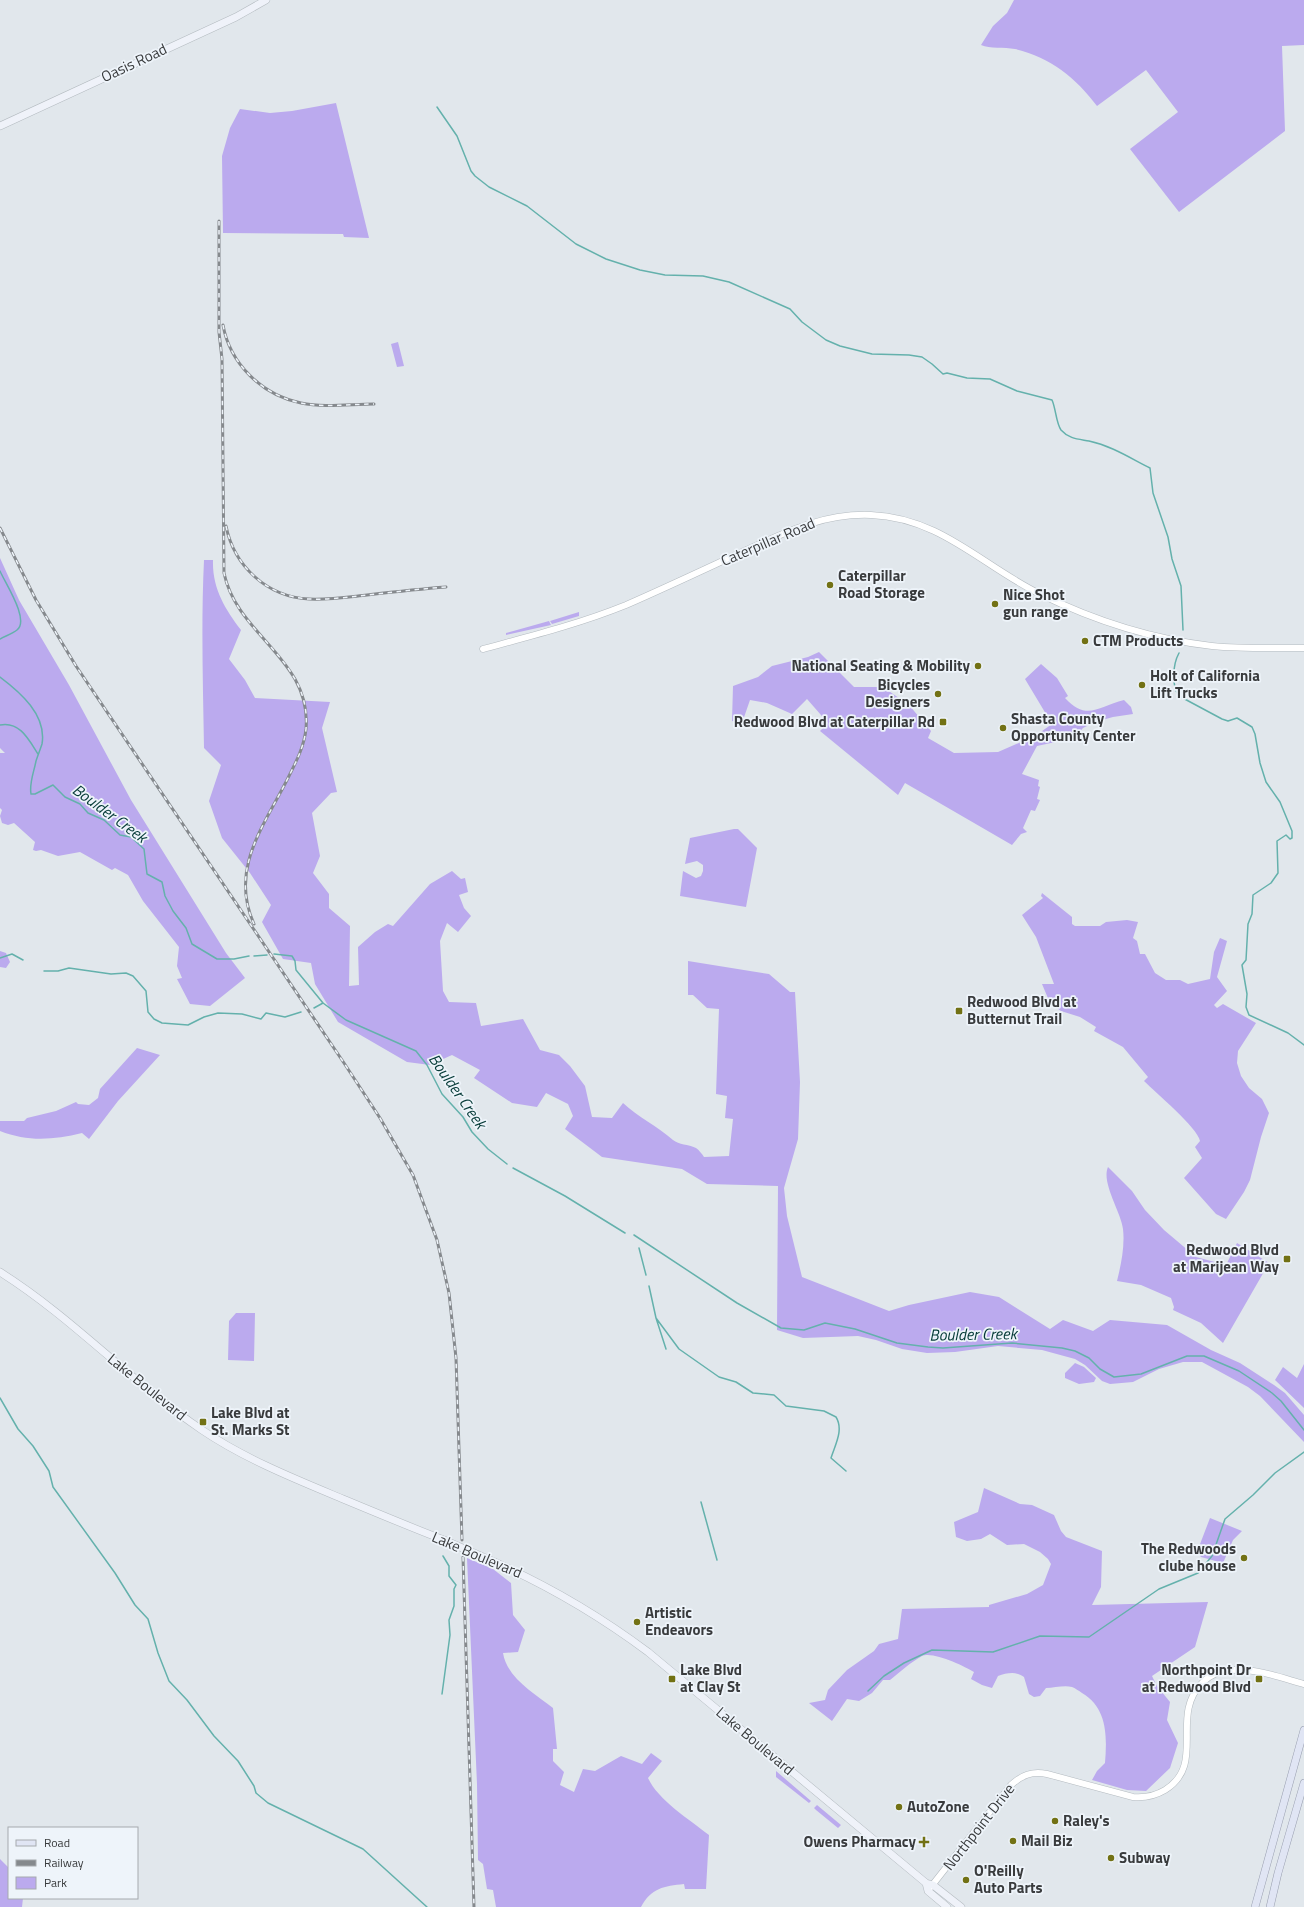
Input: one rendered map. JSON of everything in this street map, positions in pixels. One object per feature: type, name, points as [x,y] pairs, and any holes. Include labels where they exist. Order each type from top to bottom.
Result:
[{"type":"main road","name":"Oasis Road","points":[[0,126],[236,17],[266,0]]},
{"type":"main road","name":"Lake Boulevard","points":[[0,1272],[56,1312],[174,1410],[214,1438],[301,1482],[444,1540],[524,1576],[552,1590],[623,1633],[652,1655],[929,1884],[960,1907]]},
{"type":"main road","points":[[1255,1907],[1304,1730]]},
{"type":"main road","points":[[1270,1907],[1278,1873],[1304,1783]]},
{"type":"main road","points":[[929,1884],[928,1891],[948,1907]]},
{"type":"street","name":"Caterpillar Road","points":[[483,649],[570,625],[626,605],[797,527],[830,518],[859,515],[897,518],[938,531],[1035,591],[1090,616],[1132,630],[1164,638],[1213,646],[1304,648]]},
{"type":"street","name":"Northpoint Drive","points":[[929,1884],[1011,1785],[1024,1775],[1037,1772],[1133,1797],[1141,1798],[1153,1796],[1169,1787],[1184,1767],[1187,1751],[1187,1708],[1191,1696],[1204,1680],[1217,1673],[1233,1670],[1276,1676],[1304,1684]]},
{"type":"green space","points":[[1014,0],[1304,0],[1304,45],[1282,46],[1285,131],[1179,212],[1130,149],[1178,112],[1146,70],[1097,106],[1071,78],[1051,63],[1040,57],[1015,49],[981,45],[993,26],[1007,13]]},
{"type":"green space","points":[[336,103],[369,238],[344,237],[343,234],[223,233],[222,156],[230,128],[240,109],[270,113],[292,111]]},
{"type":"green space","points":[[398,342],[404,366],[397,367],[391,344]]},
{"type":"green space","points":[[0,558],[19,600],[69,685],[131,800],[226,953],[245,978],[210,1006],[190,1004],[177,979],[182,978],[177,966],[179,947],[143,901],[128,875],[115,868],[112,870],[80,852],[58,856],[41,850],[33,850],[35,842],[14,823],[8,825],[2,823],[0,816],[2,810],[0,808],[0,753],[5,753],[0,748]]},
{"type":"green space","points":[[204,560],[213,560],[213,570],[217,589],[225,606],[241,630],[229,659],[245,680],[255,698],[330,702],[322,728],[337,792],[331,793],[312,813],[320,856],[313,873],[329,894],[329,908],[350,926],[349,986],[359,985],[358,947],[375,932],[388,924],[393,926],[430,884],[452,871],[461,879],[465,878],[468,892],[459,895],[464,908],[471,916],[458,932],[447,923],[440,941],[443,991],[449,1002],[476,1003],[481,1026],[523,1019],[540,1050],[559,1055],[570,1066],[585,1086],[592,1117],[612,1118],[623,1103],[635,1113],[661,1130],[675,1142],[696,1148],[704,1157],[729,1156],[733,1119],[725,1118],[727,1096],[716,1094],[719,1009],[707,1008],[693,995],[688,995],[688,961],[769,974],[790,992],[795,992],[800,1082],[798,1139],[784,1188],[787,1216],[802,1277],[889,1311],[909,1305],[970,1292],[999,1297],[1050,1329],[1063,1320],[1093,1331],[1110,1320],[1167,1325],[1211,1350],[1240,1363],[1285,1393],[1304,1415],[1304,1442],[1260,1396],[1248,1387],[1202,1362],[1183,1362],[1159,1369],[1133,1382],[1110,1384],[1102,1381],[1085,1365],[1075,1359],[1042,1350],[998,1346],[955,1352],[927,1353],[902,1349],[876,1340],[858,1336],[803,1338],[777,1330],[778,1186],[707,1184],[682,1169],[602,1157],[565,1129],[573,1116],[568,1104],[546,1093],[537,1107],[512,1103],[474,1078],[480,1070],[452,1055],[430,1065],[407,1062],[338,1022],[315,984],[311,963],[283,959],[262,922],[271,905],[250,873],[222,838],[209,801],[221,765],[204,748],[202,631]]},
{"type":"green space","points":[[579,612],[579,616],[552,624],[550,621]]},
{"type":"green space","points":[[549,621],[551,625],[506,635],[506,633]]},
{"type":"green space","points":[[819,652],[854,687],[883,687],[909,705],[931,731],[928,738],[954,753],[998,752],[1035,736],[1052,724],[1025,679],[1041,664],[1057,678],[1068,696],[1065,698],[1080,709],[1087,711],[1093,710],[1124,700],[1131,707],[1133,714],[1095,722],[1083,728],[1074,738],[1037,746],[1022,774],[1039,780],[1038,786],[1040,787],[1037,799],[1040,800],[1035,811],[1031,810],[1023,828],[1027,832],[1021,834],[1012,845],[905,783],[898,795],[820,731],[828,723],[807,699],[792,714],[767,703],[750,700],[742,723],[732,721],[733,686],[758,677],[772,666],[808,657]]},
{"type":"green space","points":[[738,829],[757,848],[746,907],[680,896],[683,871],[696,878],[701,876],[703,871],[703,865],[697,861],[685,864],[690,838]]},
{"type":"green space","points":[[1042,893],[1072,917],[1072,924],[1075,926],[1100,926],[1106,922],[1127,920],[1138,922],[1133,938],[1137,941],[1140,954],[1145,954],[1155,973],[1166,980],[1180,980],[1188,984],[1210,979],[1214,952],[1220,938],[1227,941],[1217,977],[1227,991],[1214,1005],[1217,1008],[1223,1004],[1256,1023],[1238,1051],[1237,1063],[1241,1076],[1249,1088],[1262,1099],[1269,1113],[1250,1180],[1226,1219],[1216,1214],[1184,1178],[1202,1158],[1195,1147],[1200,1141],[1192,1128],[1144,1081],[1148,1077],[1123,1047],[1094,1031],[1096,1027],[1080,1017],[1061,1011],[1050,1003],[1042,984],[1054,984],[1036,937],[1022,915],[1043,898],[1041,896]]},
{"type":"green space","points":[[0,951],[6,953],[10,962],[6,968],[0,967]]},
{"type":"green space","points":[[137,1048],[160,1055],[118,1101],[89,1139],[82,1133],[41,1139],[10,1135],[0,1131],[0,1121],[24,1121],[27,1118],[56,1111],[76,1102],[78,1104],[89,1105],[98,1098],[100,1089]]},
{"type":"green space","points":[[1108,1167],[1132,1191],[1145,1210],[1164,1230],[1196,1257],[1226,1265],[1237,1243],[1269,1263],[1223,1343],[1201,1323],[1173,1310],[1174,1307],[1171,1298],[1141,1285],[1117,1281],[1123,1249],[1123,1229],[1107,1181]]},
{"type":"green space","points":[[236,1313],[255,1313],[254,1361],[228,1360],[229,1321]]},
{"type":"green space","points":[[1075,1363],[1084,1367],[1096,1378],[1094,1382],[1079,1384],[1065,1378],[1065,1373]]},
{"type":"green space","points":[[1304,1364],[1304,1408],[1275,1380],[1283,1367],[1297,1378]]},
{"type":"green space","points":[[984,1488],[1020,1504],[1032,1505],[1054,1515],[1061,1531],[1066,1537],[1102,1551],[1101,1587],[1092,1605],[1208,1602],[1195,1647],[1152,1676],[1157,1686],[1170,1702],[1167,1720],[1178,1743],[1170,1768],[1146,1791],[1127,1790],[1092,1780],[1097,1771],[1105,1763],[1106,1744],[1104,1724],[1097,1707],[1091,1699],[1069,1686],[1046,1688],[1040,1696],[1034,1697],[1029,1694],[1024,1677],[1011,1673],[998,1676],[992,1688],[971,1679],[974,1672],[963,1666],[941,1657],[927,1655],[914,1661],[890,1680],[883,1680],[872,1693],[859,1701],[847,1699],[832,1721],[809,1703],[825,1700],[828,1690],[847,1670],[874,1651],[879,1644],[898,1639],[902,1609],[989,1607],[989,1605],[1027,1594],[1043,1585],[1051,1564],[1040,1552],[1024,1544],[1007,1545],[990,1534],[981,1539],[967,1541],[956,1537],[954,1522],[978,1512]]},
{"type":"green space","points":[[1210,1518],[1242,1531],[1233,1540],[1223,1563],[1201,1557],[1197,1552]]},
{"type":"green space","points":[[467,1558],[493,1569],[511,1583],[513,1615],[525,1630],[518,1652],[503,1653],[510,1670],[522,1684],[553,1708],[557,1749],[553,1749],[553,1761],[564,1772],[560,1785],[574,1792],[583,1769],[595,1771],[621,1756],[642,1764],[651,1753],[662,1761],[648,1778],[653,1786],[675,1809],[709,1835],[706,1889],[685,1889],[684,1884],[664,1887],[649,1896],[641,1907],[496,1907],[493,1890],[487,1889],[483,1864],[478,1860],[477,1784]]},
{"type":"green space","points":[[776,1771],[811,1801],[809,1803],[776,1777]]},
{"type":"green space","points":[[817,1805],[841,1825],[838,1828],[816,1810],[814,1808]]},
{"type":"green space","points":[[0,1859],[8,1867],[8,1899],[23,1899],[22,1907],[0,1907]]},
{"type":"waterway","points":[[437,107],[457,136],[471,171],[475,176],[489,187],[527,206],[576,244],[606,259],[640,270],[665,275],[703,276],[729,282],[790,309],[802,322],[826,340],[840,346],[872,354],[909,355],[922,357],[943,374],[947,373],[967,378],[990,379],[1017,391],[1052,400],[1059,427],[1064,433],[1074,438],[1105,446],[1150,468],[1153,493],[1168,537],[1172,559],[1181,586],[1183,630]]},
{"type":"waterway","name":"Boulder Creek","points":[[0,571],[15,601],[21,618],[20,625],[17,630],[0,639]]},
{"type":"waterway","points":[[1179,653],[1174,669],[1175,686],[1179,696],[1222,719],[1228,721],[1237,718],[1252,727],[1266,782],[1280,802],[1292,831],[1292,838],[1290,839],[1286,835],[1277,841],[1278,873],[1271,883],[1253,895],[1252,914],[1248,924],[1246,960],[1242,965],[1247,994],[1246,1007],[1249,1015],[1288,1033],[1304,1045]]},
{"type":"waterway","name":"Boulder Creek","points":[[0,677],[16,690],[30,705],[40,723],[42,744],[32,778],[31,794],[35,794],[53,785],[65,797],[80,804],[88,813],[104,820],[120,835],[131,837],[144,849],[147,874],[162,882],[165,896],[173,911],[186,928],[192,944],[217,959],[234,959],[249,956]]},
{"type":"waterway","points":[[0,725],[13,726],[18,729],[23,733],[38,754]]},
{"type":"waterway","points":[[0,958],[12,954],[23,960]]},
{"type":"waterway","name":"Boulder Creek","points":[[274,954],[292,956],[295,961],[296,970],[323,1003]]},
{"type":"waterway","name":"Boulder Creek","points":[[254,956],[267,955]]},
{"type":"waterway","points":[[44,971],[58,971],[69,968],[111,974],[126,973],[133,976],[146,991],[148,1012],[154,1019],[162,1023],[188,1025],[204,1017],[218,1013],[242,1014],[261,1019],[266,1013],[285,1017],[301,1012]]},
{"type":"waterway","name":"Boulder Creek","points":[[314,1008],[323,1003],[346,1020],[416,1051],[427,1065],[442,1094],[463,1117],[472,1132],[488,1149],[507,1164]]},
{"type":"waterway","name":"Boulder Creek","points":[[513,1168],[565,1196],[625,1233]]},
{"type":"waterway","name":"Boulder Creek","points":[[634,1235],[737,1303],[781,1328],[804,1330],[825,1323],[855,1329],[897,1343],[928,1347],[943,1348],[1012,1343],[1062,1348],[1075,1351],[1089,1358],[1100,1369],[1114,1377],[1141,1374],[1187,1356],[1204,1356],[1239,1371],[1272,1393],[1281,1401],[1304,1430]]},
{"type":"waterway","points":[[639,1248],[646,1275]]},
{"type":"waterway","points":[[649,1286],[656,1318],[679,1349],[719,1377],[736,1382],[753,1393],[774,1395],[786,1406],[824,1411],[836,1417],[839,1432],[831,1458],[846,1471]]},
{"type":"waterway","points":[[656,1318],[666,1349]]},
{"type":"waterway","points":[[0,1398],[18,1429],[33,1446],[49,1471],[53,1487],[115,1573],[135,1605],[148,1619],[158,1653],[169,1681],[187,1700],[214,1736],[238,1761],[254,1786],[256,1793],[268,1803],[363,1849],[427,1907]]},
{"type":"waterway","points":[[868,1691],[884,1676],[904,1663],[932,1650],[993,1652],[1040,1636],[1089,1637],[1159,1589],[1198,1573],[1212,1556],[1225,1519],[1253,1495],[1275,1473],[1304,1452]]},
{"type":"waterway","points":[[701,1502],[717,1560]]},
{"type":"waterway","points":[[442,1694],[450,1635],[449,1620],[454,1606],[454,1589],[456,1585],[449,1576],[449,1566],[443,1556]]},
{"type":"railway","points":[[219,221],[219,332],[222,359],[224,573],[232,595],[243,614],[286,665],[298,684],[305,705],[306,729],[299,754],[260,831],[247,866],[245,885],[247,904],[254,924]]},
{"type":"railway","points":[[223,325],[227,339],[240,365],[250,376],[273,393],[301,403],[328,406],[374,404]]},
{"type":"railway","points":[[226,526],[230,541],[236,554],[255,577],[266,586],[294,597],[331,599],[446,587]]},
{"type":"railway","points":[[0,528],[36,600],[76,666],[344,1063],[380,1118],[413,1175],[437,1240],[449,1293],[456,1358],[462,1540]]},
{"type":"railway","points":[[463,1557],[474,1907]]},
{"type":"place","name":"Caterpillar Road Storage","points":[[830,585]]},
{"type":"place","name":"Nice Shot gun range","points":[[995,604]]},
{"type":"place","name":"CTM Products","points":[[1085,641]]},
{"type":"place","name":"National Seating & Mobility","points":[[978,666]]},
{"type":"place","name":"Holt of California Lift Trucks","points":[[1142,685]]},
{"type":"place","name":"Bicycles Designers","points":[[938,694]]},
{"type":"place","name":"Redwood Blvd at Caterpillar Rd","points":[[943,722]]},
{"type":"place","name":"Shasta County Opportunity Center","points":[[1003,728]]},
{"type":"place","name":"Redwood Blvd at Butternut Trail","points":[[959,1011]]},
{"type":"place","name":"Redwood Blvd at Marijean Way","points":[[1287,1259]]},
{"type":"place","name":"Lake Blvd at St. Marks St","points":[[203,1422]]},
{"type":"place","name":"The Redwoods clube house","points":[[1244,1558]]},
{"type":"place","name":"Artistic Endeavors","points":[[637,1622]]},
{"type":"place","name":"Lake Blvd at Clay St","points":[[672,1679]]},
{"type":"place","name":"Northpoint Dr at Redwood Blvd","points":[[1259,1679]]},
{"type":"place","name":"AutoZone","points":[[899,1807]]},
{"type":"place","name":"Raley's","points":[[1055,1821]]},
{"type":"place","name":"Mail Biz","points":[[1013,1841]]},
{"type":"place","name":"Owens Pharmacy","points":[[924,1842]]},
{"type":"place","name":"Subway","points":[[1111,1858]]},
{"type":"place","name":"O'Reilly Auto Parts","points":[[966,1880]]}]
